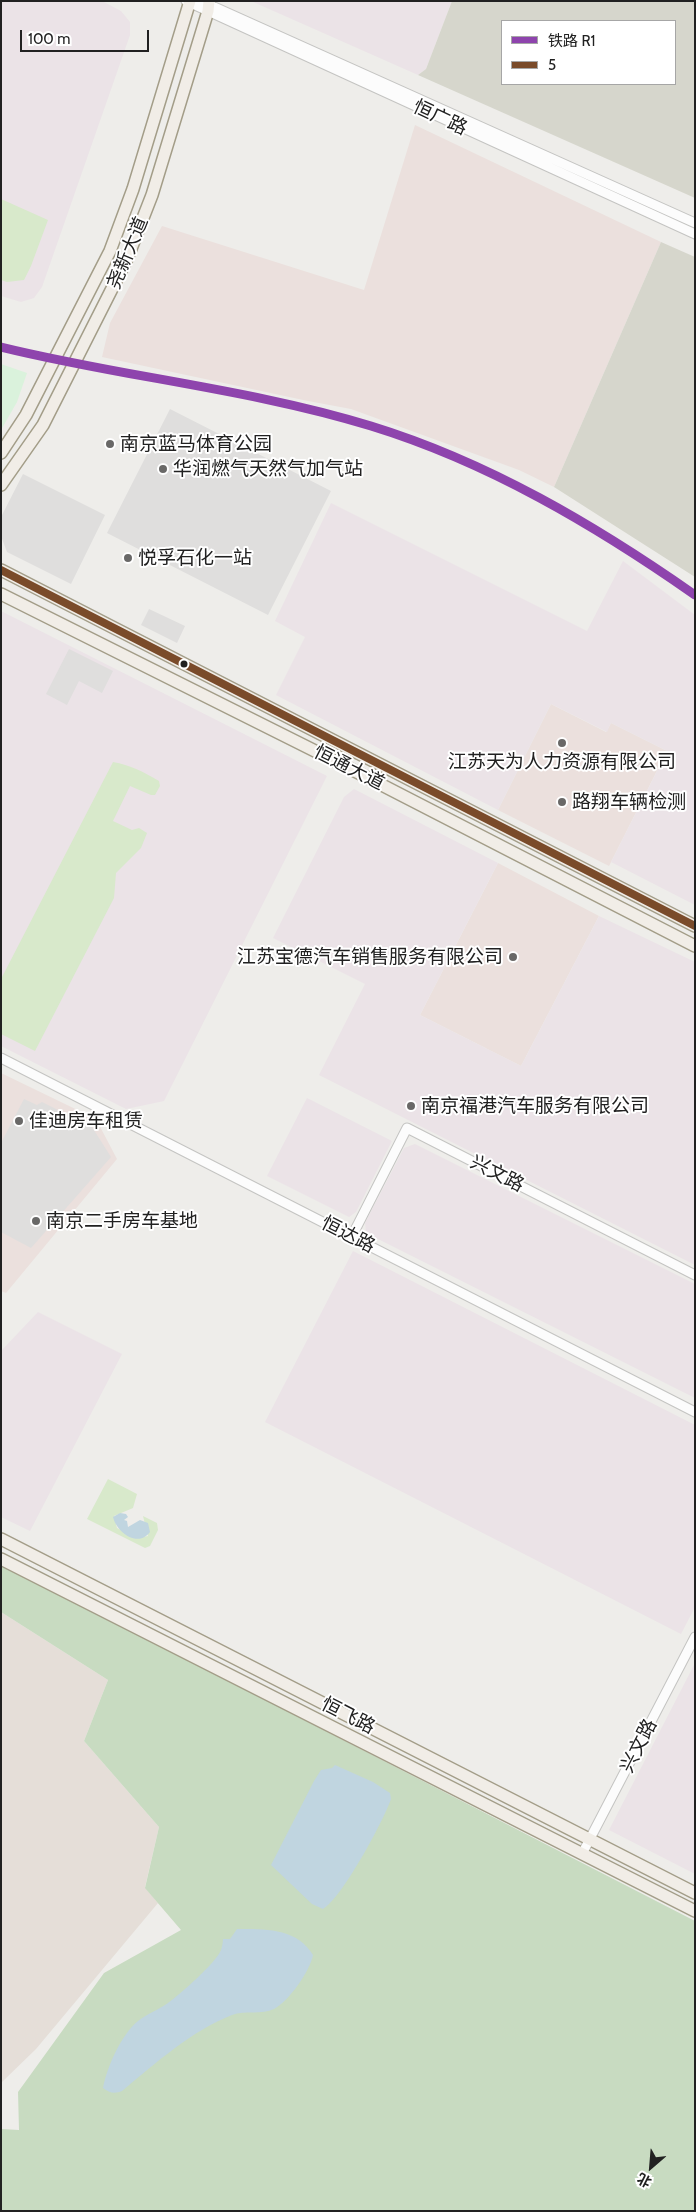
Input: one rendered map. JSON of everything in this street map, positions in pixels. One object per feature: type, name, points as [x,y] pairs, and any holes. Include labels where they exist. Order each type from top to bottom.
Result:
[{"type":"main road","name":"尧新大道","points":[[1,453],[26,415],[110,251],[199,3]]},
{"type":"main road","name":"尧新大道","points":[[1,485],[43,425],[127,259],[152,195],[199,3]]},
{"type":"main road","name":"恒通大道","points":[[1,570],[695,926]]},
{"type":"main road","name":"恒通大道","points":[[1,594],[343,765],[695,946]]},
{"type":"main road","name":"恒飞路","points":[[1,1538],[695,1893]]},
{"type":"main road","name":"恒飞路","points":[[1,1559],[695,1911]]},
{"type":"street","name":"恒广路","points":[[199,3],[695,223]]},
{"type":"street","name":"恒广路","points":[[199,3],[695,234]]},
{"type":"street","name":"恒达路","points":[[1,1058],[695,1412]]},
{"type":"street","name":"兴文路","points":[[352,1236],[407,1128],[695,1275]]},
{"type":"street","name":"兴文路","points":[[582,1854],[695,1638]]},
{"type":"shaded area","points":[[1,1],[102,1],[121,11],[130,22],[130,35],[42,287],[34,298],[21,302],[1,296]]},
{"type":"shaded area","points":[[251,1],[452,1],[426,69],[418,75]]},
{"type":"shaded area","points":[[452,1],[695,1],[695,198],[418,75],[426,69]]},
{"type":"shaded area","points":[[415,125],[661,242],[554,487],[519,470],[351,409],[102,357],[110,323],[162,226],[364,290]]},
{"type":"shaded area","points":[[661,242],[695,257],[695,577],[554,487]]},
{"type":"shaded area","points":[[170,409],[331,491],[268,615],[107,533]]},
{"type":"shaded area","points":[[23,474],[105,515],[71,584],[7,552],[1,536],[1,517]]},
{"type":"shaded area","points":[[331,503],[587,631],[623,561],[695,615],[695,905],[611,862],[667,751],[611,723],[607,732],[551,704],[498,810],[276,695],[305,637],[275,621]]},
{"type":"shaded area","points":[[149,609],[185,626],[177,643],[141,625]]},
{"type":"shaded area","points":[[1,611],[327,776],[164,1101],[126,1109],[1,1046]]},
{"type":"shaded area","points":[[69,649],[113,671],[102,693],[79,681],[67,705],[46,694]]},
{"type":"shaded area","points":[[551,704],[606,732],[611,723],[667,751],[609,866],[498,810]]},
{"type":"shaded area","points":[[354,789],[498,863],[420,1015],[521,1066],[599,916],[695,962],[695,1265],[319,1075],[365,984],[273,938],[344,797]]},
{"type":"shaded area","name":"江苏宝德汽车销售服务有限公司","points":[[498,863],[599,916],[521,1066],[420,1015]]},
{"type":"shaded area","points":[[1,1073],[96,1119],[117,1159],[6,1293],[1,1291]]},
{"type":"shaded area","points":[[307,1098],[392,1141],[356,1212],[349,1217],[267,1176]]},
{"type":"shaded area","points":[[24,1099],[37,1105],[42,1102],[92,1127],[111,1157],[31,1248],[1,1232],[1,1143]]},
{"type":"shaded area","points":[[415,1144],[695,1284],[695,1398],[366,1233],[365,1223],[404,1148]]},
{"type":"shaded area","points":[[353,1251],[695,1425],[695,1607],[681,1634],[265,1422]]},
{"type":"shaded area","points":[[38,1312],[122,1354],[30,1531],[1,1517],[1,1351]]},
{"type":"shaded area","points":[[1,1612],[108,1680],[84,1741],[159,1827],[145,1887],[158,1903],[36,2049],[1,2083]]},
{"type":"shaded area","points":[[695,1663],[695,1874],[609,1830]]},
{"type":"green space","points":[[1,199],[48,220],[24,280],[7,282],[1,280]]},
{"type":"green space","points":[[1,364],[27,373],[17,402],[1,430]]},
{"type":"green space","points":[[113,762],[142,772],[159,781],[160,786],[155,795],[151,795],[130,786],[113,821],[132,830],[139,828],[147,833],[141,848],[116,873],[114,898],[35,1051],[1,1034],[1,979]]},
{"type":"green space","points":[[108,1479],[137,1494],[133,1508],[114,1516],[117,1528],[138,1538],[148,1536],[143,1516],[157,1523],[158,1530],[150,1546],[145,1548],[87,1519]]},
{"type":"green space","points":[[1,1564],[695,1921],[695,2211],[1,2211],[1,2129],[19,2130],[18,2092],[104,1973],[181,1930],[145,1888],[159,1827],[84,1741],[108,1680],[1,1612]]},
{"type":"water","points":[[120,1513],[126,1514],[128,1517],[124,1520],[127,1521],[128,1527],[140,1520],[148,1523],[150,1532],[140,1539],[134,1539],[123,1533],[113,1517]]},
{"type":"water","points":[[335,1765],[373,1782],[390,1793],[391,1799],[380,1824],[351,1875],[341,1890],[323,1909],[312,1904],[271,1865],[321,1770],[332,1768]]},
{"type":"water","points":[[237,1929],[280,1932],[289,1935],[306,1946],[313,1955],[311,1962],[292,1993],[274,2009],[264,2012],[232,2015],[202,2030],[174,2048],[122,2091],[112,2093],[103,2088],[116,2052],[126,2034],[138,2021],[168,2003],[197,1978],[218,1956],[223,1939],[230,1939]]},
{"type":"rail line","name":"R1","points":[[1,347],[93,367],[280,402],[371,426],[414,441],[499,477],[539,498],[619,544],[695,595]]},
{"type":"transit line","name":"5","points":[[1,570],[695,926]]},
{"type":"place","name":"南京蓝马体育公园","points":[[110,444]]},
{"type":"place","name":"华润燃气天然气加气站","points":[[163,469]]},
{"type":"place","name":"悦孚石化一站","points":[[128,558]]},
{"type":"place","name":"江苏天为人力资源有限公司","points":[[562,743]]},
{"type":"place","name":"路翔车辆检测","points":[[562,802]]},
{"type":"place","name":"江苏宝德汽车销售服务有限公司","points":[[513,957]]},
{"type":"place","name":"南京福港汽车服务有限公司","points":[[411,1106]]},
{"type":"place","name":"佳迪房车租赁","points":[[19,1121]]},
{"type":"place","name":"南京二手房车基地","points":[[36,1221]]}]
